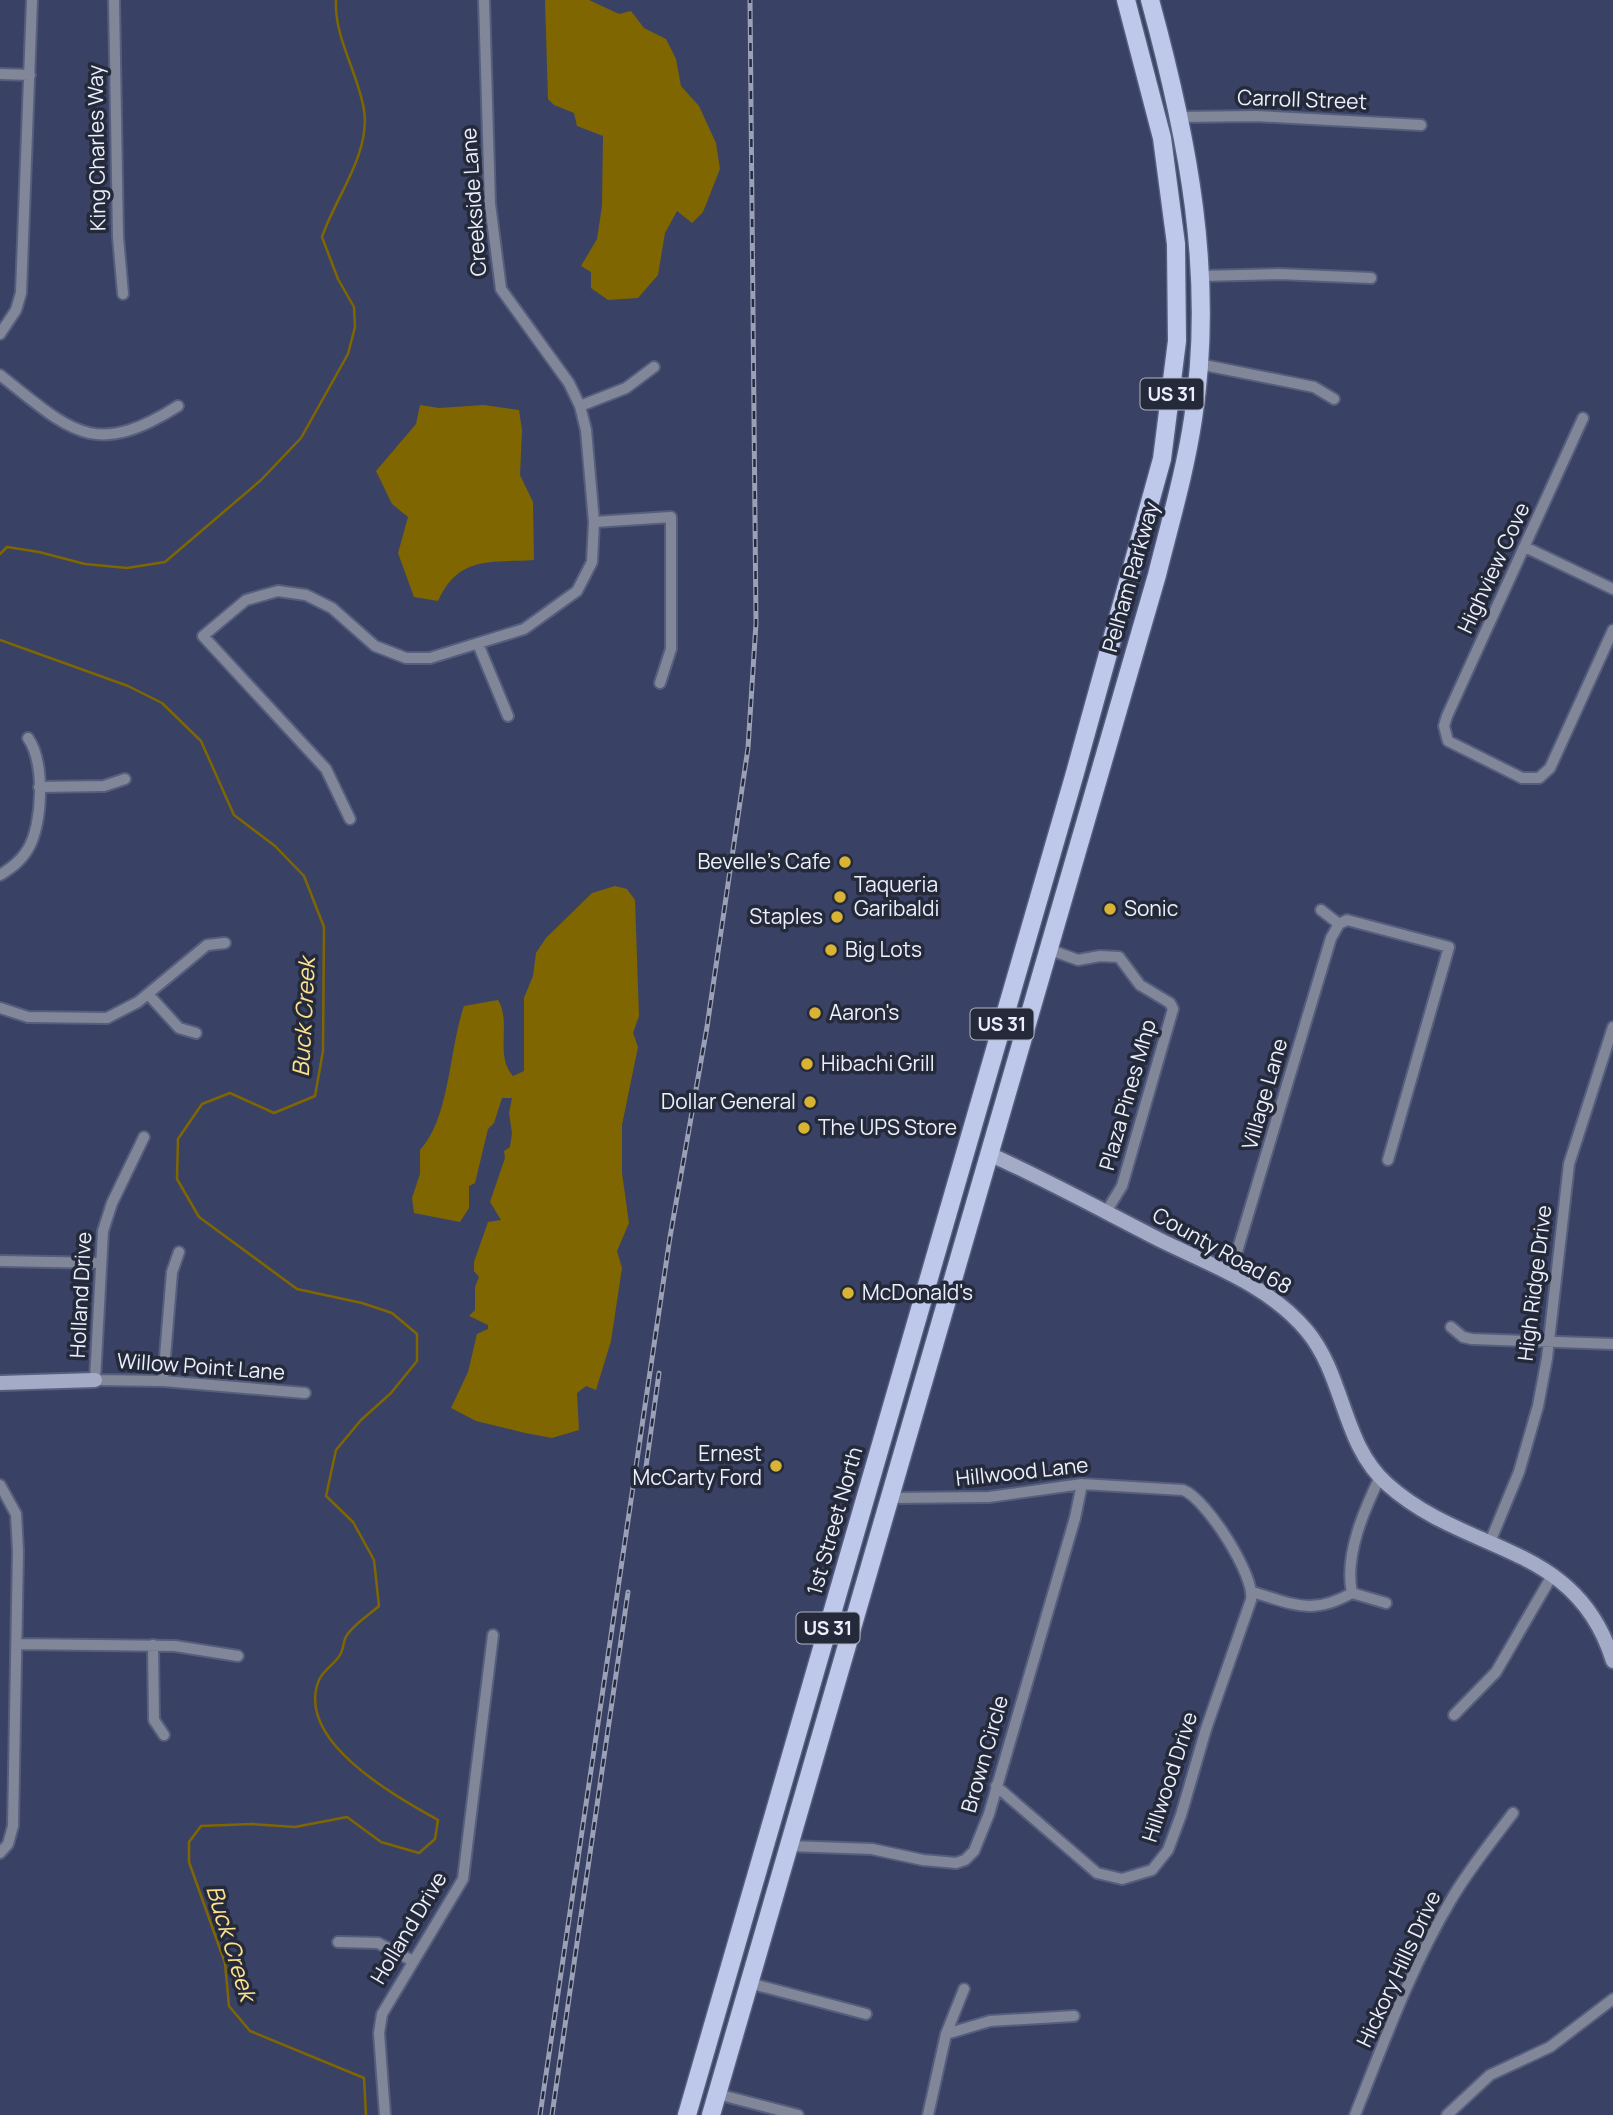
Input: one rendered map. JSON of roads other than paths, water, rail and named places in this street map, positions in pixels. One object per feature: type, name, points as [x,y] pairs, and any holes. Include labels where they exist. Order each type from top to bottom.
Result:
[{"type":"main road","name":"Pelham Parkway","points":[[969,1140],[1155,488],[1168,420],[1175,360],[1178,296],[1176,244],[1166,160],[1126,0]]},
{"type":"main road","name":"Pelham Parkway","points":[[989,1154],[1149,601],[1178,494],[1193,419],[1199,363],[1201,276],[1195,194],[1181,117],[1150,0]]},
{"type":"main road","points":[[1156,114],[1181,117]]},
{"type":"main road","points":[[1176,244],[1200,247]]},
{"type":"main road","points":[[1175,360],[1199,363]]},
{"type":"main road","points":[[1155,488],[1178,494]]},
{"type":"main road","points":[[1124,596],[1149,601]]},
{"type":"main road","points":[[1077,766],[1099,774]]},
{"type":"main road","points":[[1036,908],[1058,912]]},
{"type":"main road","points":[[969,1140],[989,1154]]},
{"type":"main road","name":"1st Street North","points":[[687,2115],[969,1140]]},
{"type":"main road","name":"US 31","points":[[711,2115],[989,1154]]},
{"type":"main road","points":[[934,1259],[957,1266]]},
{"type":"main road","points":[[902,1370],[925,1376]]},
{"type":"main road","points":[[866,1495],[890,1497]]},
{"type":"main road","points":[[842,1578],[864,1586]]},
{"type":"main road","points":[[804,1708],[827,1714]]},
{"type":"main road","points":[[767,1839],[789,1846]]},
{"type":"main road","points":[[727,1979],[749,1983]]},
{"type":"main road","points":[[695,2084],[717,2094]]},
{"type":"street","points":[[0,334],[16,310],[21,293],[32,0]]},
{"type":"street","name":"King Charles Way","points":[[114,0],[118,237],[123,294]]},
{"type":"street","name":"Creekside Lane","points":[[350,819],[326,769],[203,636],[246,600],[278,591],[306,595],[332,608],[375,646],[406,658],[440,656],[524,629],[577,591],[592,562],[594,522],[586,430],[580,406],[569,383],[501,289],[489,204],[484,0]]},
{"type":"street","points":[[0,74],[30,75]]},
{"type":"street","name":"Carroll Street","points":[[1181,117],[1256,116],[1422,125]]},
{"type":"street","points":[[1201,276],[1279,274],[1371,278]]},
{"type":"street","points":[[1199,363],[1314,387],[1335,399]]},
{"type":"street","points":[[580,406],[626,388],[654,367]]},
{"type":"street","points":[[0,375],[73,429],[100,435],[129,432],[178,406]]},
{"type":"street","name":"Highview Cove","points":[[1583,418],[1447,716],[1440,737],[1522,778],[1540,783],[1550,768],[1613,630]]},
{"type":"street","points":[[594,522],[671,517],[671,649],[660,683]]},
{"type":"street","points":[[1525,547],[1613,589]]},
{"type":"street","points":[[478,644],[509,716]]},
{"type":"street","points":[[0,875],[19,861],[32,842],[36,828],[39,787],[37,753],[28,738]]},
{"type":"street","points":[[39,787],[104,786],[125,779]]},
{"type":"street","points":[[1321,910],[1339,925],[1356,920],[1448,947],[1388,1160]]},
{"type":"street","name":"Village Lane","points":[[1230,1275],[1331,938],[1339,925]]},
{"type":"street","points":[[0,1007],[28,1017],[98,1020],[120,1013],[148,994],[207,945],[225,943]]},
{"type":"street","name":"Plaza Pines Mhp","points":[[1048,949],[1078,960],[1100,956],[1119,957],[1140,985],[1172,1006],[1122,1186],[1106,1212]]},
{"type":"street","points":[[148,994],[179,1028],[195,1033]]},
{"type":"street","name":"High Ridge Drive","points":[[1490,1542],[1527,1449],[1549,1343],[1569,1164],[1613,1027]]},
{"type":"street","name":"Holland Drive","points":[[95,1380],[105,1222],[144,1137]]},
{"type":"street","name":"County Road 68","points":[[989,1154],[1230,1275],[1283,1307],[1317,1343],[1334,1376],[1358,1445],[1380,1477],[1417,1507],[1553,1574],[1592,1614],[1613,1661]]},
{"type":"street","points":[[163,1381],[172,1272],[178,1252]]},
{"type":"street","points":[[0,1261],[101,1263]]},
{"type":"street","points":[[1451,1328],[1463,1337],[1472,1339],[1613,1344]]},
{"type":"street","points":[[0,1383],[95,1380]]},
{"type":"street","name":"Willow Point Lane","points":[[95,1380],[163,1381],[305,1393]]},
{"type":"street","points":[[1352,1594],[1349,1572],[1356,1542],[1380,1477]]},
{"type":"street","name":"Hillwood Lane","points":[[890,1497],[989,1497],[1082,1484],[1141,1485],[1190,1492],[1224,1534],[1252,1592]]},
{"type":"street","name":"Brown Circle","points":[[789,1846],[872,1849],[937,1863],[961,1862],[978,1844],[1075,1518],[1082,1484]]},
{"type":"street","points":[[0,1485],[13,1505],[17,1524],[13,1826],[8,1844],[0,1853]]},
{"type":"street","points":[[1454,1715],[1496,1672],[1553,1574]]},
{"type":"street","points":[[1252,1592],[1318,1608],[1330,1606],[1352,1594],[1387,1603]]},
{"type":"street","name":"Hillwood Drive","points":[[996,1786],[1097,1873],[1122,1879],[1152,1870],[1168,1850],[1181,1815],[1252,1592]]},
{"type":"street","name":"Holland Drive","points":[[385,2115],[380,2024],[387,2001],[463,1879],[493,1636]]},
{"type":"street","points":[[17,1644],[153,1645],[238,1656]]},
{"type":"street","points":[[153,1645],[154,1720],[164,1735]]},
{"type":"street","name":"Hickory Hills Drive","points":[[1355,2115],[1395,2016],[1435,1930],[1452,1898],[1513,1812]]},
{"type":"street","points":[[338,1942],[378,1944],[413,1961]]},
{"type":"street","points":[[749,1983],[866,2014]]},
{"type":"street","points":[[928,2115],[946,2034],[964,1989]]},
{"type":"street","points":[[1447,2115],[1490,2076],[1550,2047],[1613,2000]]},
{"type":"street","points":[[946,2034],[990,2021],[1074,2016]]},
{"type":"street","points":[[717,2094],[798,2115]]},
{"type":"waterway","name":"Buck Creek","points":[[0,554],[7,547],[85,564],[127,568],[165,562],[261,480],[301,438],[348,354],[355,327],[354,307],[338,279],[322,237],[357,159],[365,126],[361,96],[339,28],[336,0]]},
{"type":"waterway","name":"Buck Creek","points":[[0,640],[128,686],[162,703],[201,741],[234,815],[275,846],[304,876],[324,927],[323,1051],[315,1096],[274,1113],[230,1093],[202,1104],[178,1139],[177,1179],[199,1217],[297,1289],[362,1303],[392,1313],[417,1334],[417,1361],[391,1393],[361,1420],[336,1450],[326,1496],[353,1522],[374,1560],[379,1606],[347,1635],[340,1655],[319,1680],[315,1703],[321,1724],[335,1745],[354,1764],[376,1782],[438,1820],[435,1839],[419,1853],[381,1842],[347,1817],[295,1827],[252,1824],[201,1826],[189,1842],[189,1862],[225,1963],[229,2006],[250,2031],[364,2078],[366,2115]]},
{"type":"railway","points":[[540,2115],[670,1237],[707,1027],[748,748],[756,623],[750,0]]},
{"type":"railway","points":[[645,1474],[659,1373]]},
{"type":"railway","points":[[552,2115],[628,1592]]},
{"type":"place","name":"Bevelle's Cafe","points":[[845,862]]},
{"type":"place","name":"Taqueria Garibaldi","points":[[840,897]]},
{"type":"place","name":"Sonic","points":[[1110,909]]},
{"type":"place","name":"Staples","points":[[837,917]]},
{"type":"place","name":"Big Lots","points":[[831,950]]},
{"type":"place","name":"Aaron's","points":[[815,1013]]},
{"type":"place","name":"Hibachi Grill","points":[[807,1064]]},
{"type":"place","name":"Dollar General","points":[[810,1102]]},
{"type":"place","name":"The UPS Store","points":[[804,1128]]},
{"type":"place","name":"McDonald's","points":[[848,1293]]},
{"type":"place","name":"Ernest McCarty Ford","points":[[776,1466]]}]
